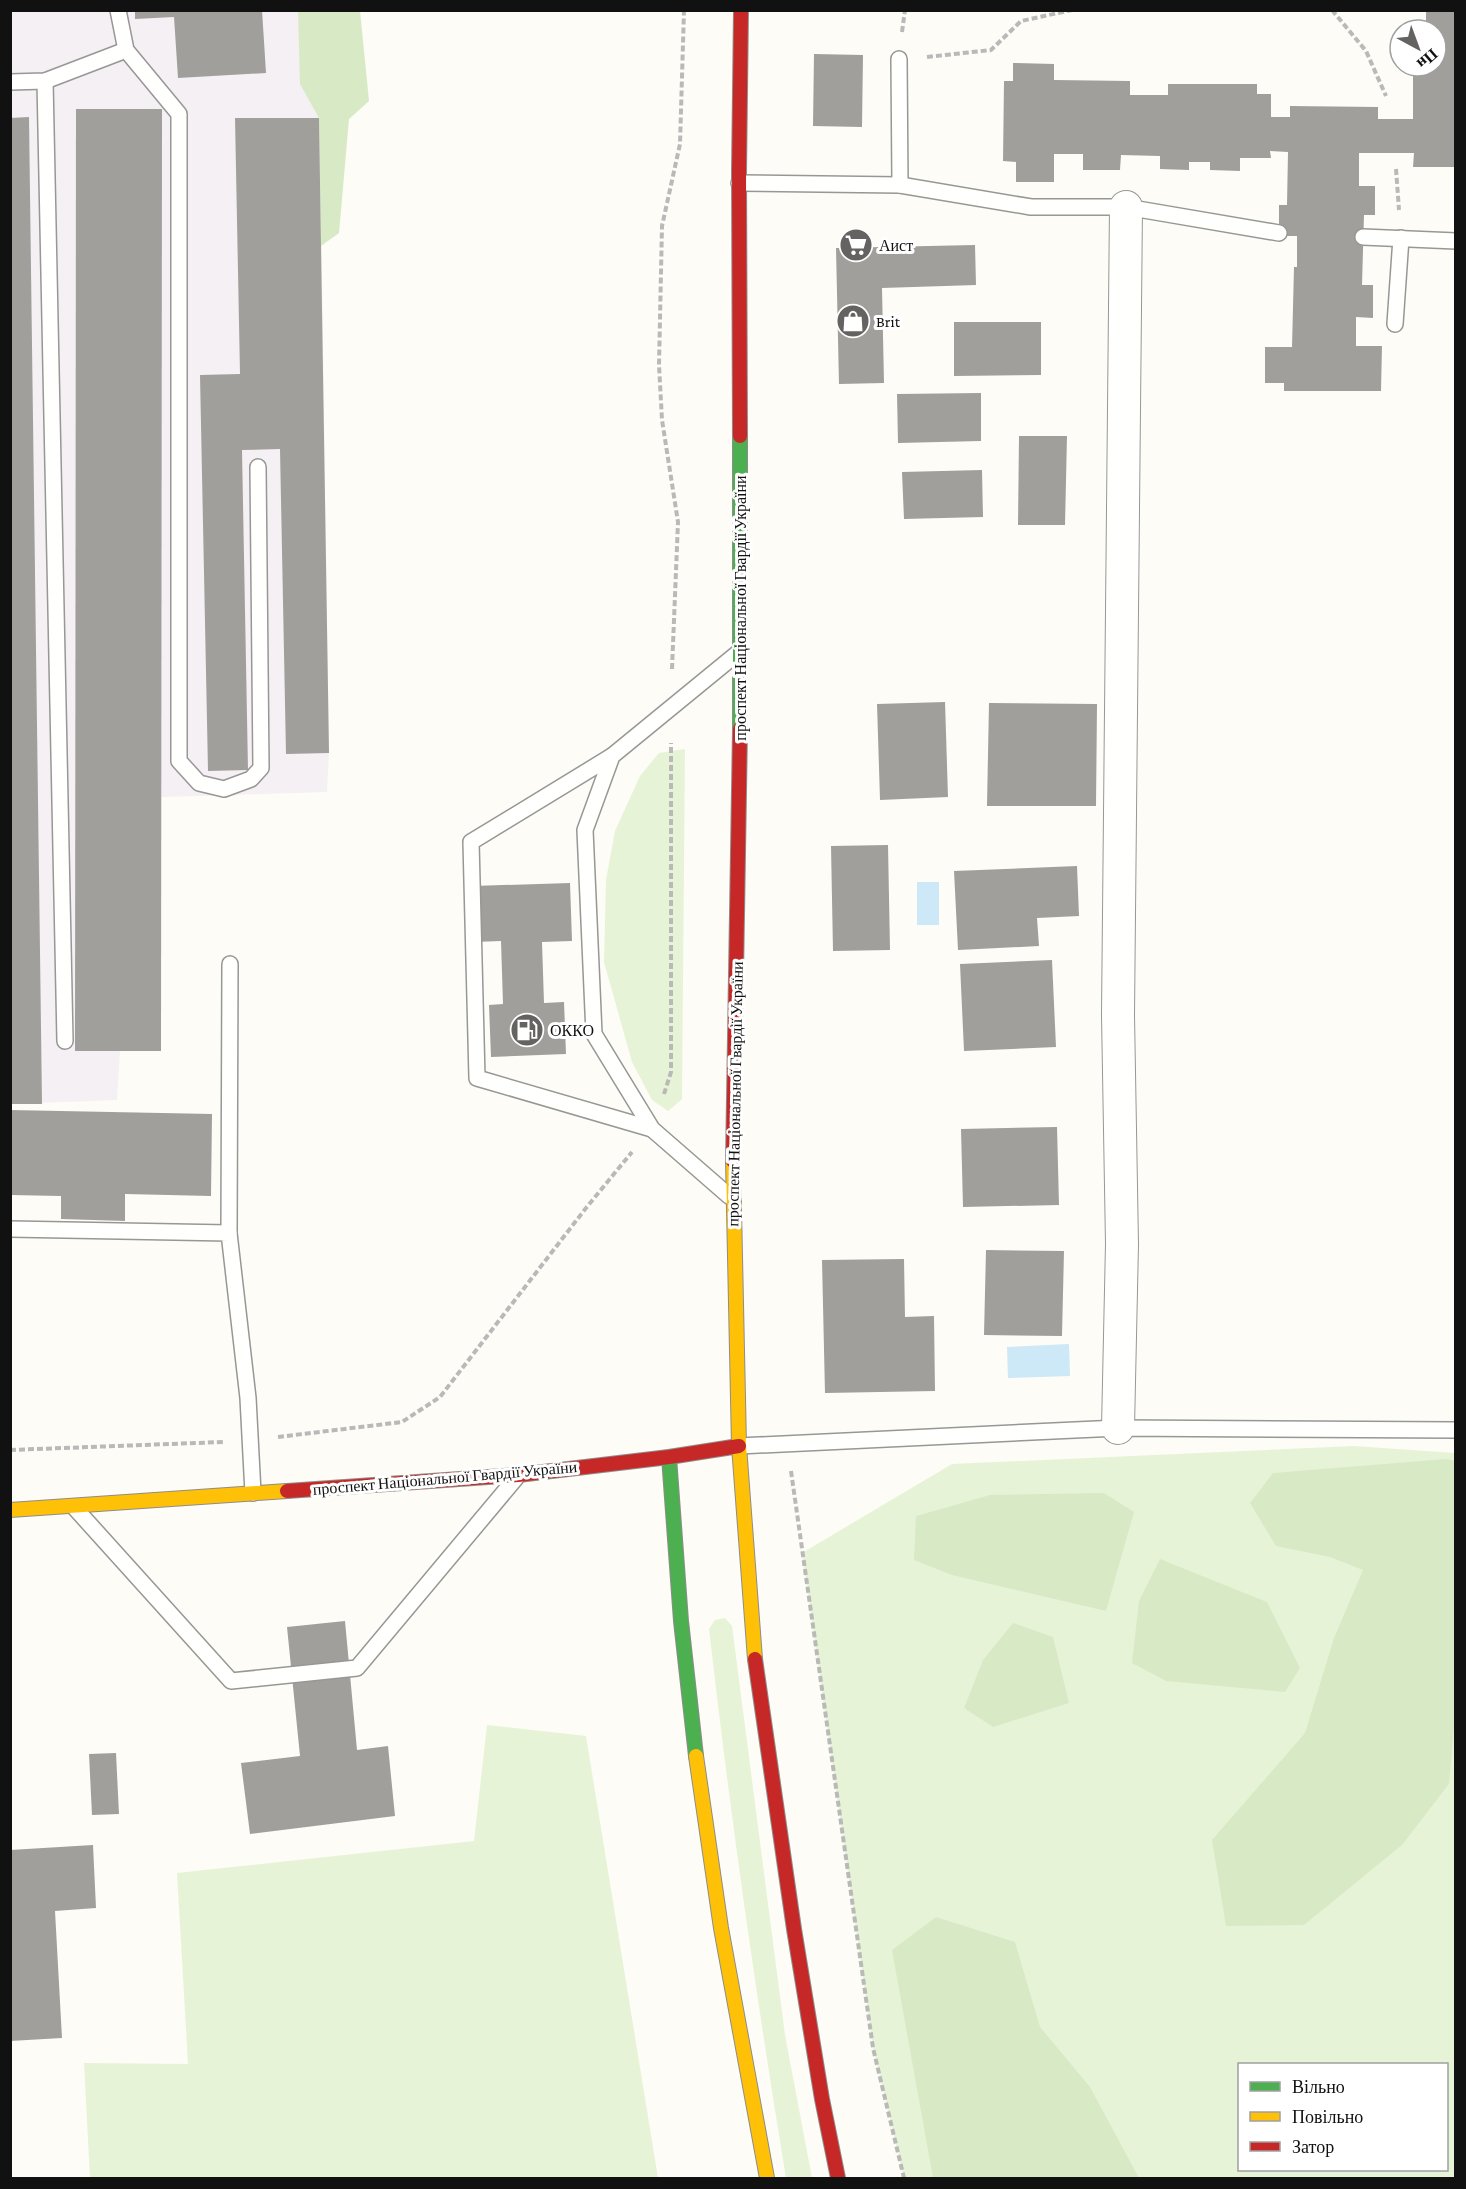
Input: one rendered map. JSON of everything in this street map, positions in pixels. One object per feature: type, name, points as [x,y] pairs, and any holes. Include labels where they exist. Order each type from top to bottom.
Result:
[{"type":"street","name":"проспект Національної Гвардії України","points":[[10,1510],[518,1475],[739,1446],[732,1198],[741,650],[739,183],[741,10]]},
{"type":"street","points":[[1118,1428],[1122,1244],[1118,1015],[1126,207]]},
{"type":"street","points":[[739,1446],[756,1672],[794,1929],[822,2099],[838,2178]]},
{"type":"street","points":[[669,1457],[686,1678],[711,1864],[742,2049],[767,2178]]},
{"type":"lane","points":[[118,10],[126,50],[179,114],[179,761],[199,783],[224,789],[251,779],[261,768],[258,467]]},
{"type":"lane","points":[[10,82],[45,81],[126,50]]},
{"type":"lane","points":[[899,59],[900,185]]},
{"type":"lane","points":[[45,81],[64,1041]]},
{"type":"lane","points":[[739,183],[900,185],[1031,207],[1126,207],[1279,233]]},
{"type":"lane","points":[[1363,237],[1455,241]]},
{"type":"lane","points":[[1395,324],[1401,238]]},
{"type":"lane","points":[[652,1129],[477,1077],[471,842],[612,756],[741,650]]},
{"type":"lane","points":[[612,756],[585,830],[594,1034],[652,1129],[732,1198]]},
{"type":"lane","points":[[230,964],[229,1233],[251,1440],[253,1493]]},
{"type":"lane","points":[[10,1229],[229,1233]]},
{"type":"lane","points":[[739,1446],[1118,1428],[1455,1430]]},
{"type":"lane","points":[[74,1507],[231,1681],[357,1668],[518,1475]]},
{"type":"path","points":[[10,1450],[251,1440],[402,1422],[440,1397],[586,1208],[652,1129],[671,1072],[672,659],[678,522],[662,420],[659,364],[662,226],[680,144],[684,10]]},
{"type":"path","points":[[899,59],[991,50],[1021,21],[1072,10]]},
{"type":"path","points":[[1332,10],[1366,51],[1386,96]]},
{"type":"path","points":[[1396,168],[1401,238]]},
{"type":"path","points":[[787,1443],[873,2048],[904,2178]]},
{"type":"shaded area","points":[[10,11],[318,11],[329,753],[327,792],[161,797],[161,1051],[120,1051],[117,1100],[11,1104]]},
{"type":"green space","points":[[298,11],[360,11],[369,101],[349,119],[339,233],[321,246],[319,118],[300,84]]},
{"type":"green space","points":[[685,749],[682,1099],[668,1111],[652,1100],[632,1062],[604,962],[606,880],[615,831],[640,776],[659,753]]},
{"type":"green space","points":[[1354,1446],[1455,1453],[1455,2178],[904,2178],[873,2048],[802,1553],[952,1464]]},
{"type":"green space","points":[[1446,1459],[1456,1461],[1456,1706],[1449,1784],[1402,1845],[1304,1925],[1226,1926],[1212,1840],[1305,1733],[1334,1638],[1363,1570],[1330,1557],[1276,1546],[1250,1503],[1273,1473]]},
{"type":"green space","points":[[1104,1493],[1134,1512],[1106,1611],[952,1575],[914,1560],[916,1516],[990,1495]]},
{"type":"green space","points":[[1160,1559],[1267,1602],[1300,1668],[1285,1692],[1166,1681],[1132,1663],[1139,1601]]},
{"type":"green space","points":[[725,1618],[732,1626],[785,2035],[812,2178],[786,2178],[764,2041],[709,1629],[715,1620]]},
{"type":"green space","points":[[1013,1623],[1053,1637],[1069,1703],[993,1727],[964,1708],[983,1660]]},
{"type":"green space","points":[[487,1725],[586,1736],[658,2178],[90,2178],[84,2063],[188,2064],[177,1873],[474,1841]]},
{"type":"green space","points":[[936,1917],[1015,1942],[1040,2027],[1090,2087],[1139,2178],[933,2178],[892,1950]]},
{"type":"water","points":[[917,882],[939,882],[939,925],[917,925]]},
{"type":"water","points":[[1069,1344],[1070,1376],[1008,1378],[1007,1347]]},
{"type":"building","points":[[135,10],[262,10],[266,73],[178,78],[174,17],[135,19]]},
{"type":"building","points":[[1426,10],[1456,10],[1456,167],[1413,167],[1414,153],[1359,153],[1359,186],[1375,186],[1375,215],[1364,215],[1362,285],[1373,285],[1373,318],[1356,317],[1356,346],[1382,346],[1381,391],[1284,391],[1284,383],[1265,383],[1265,347],[1292,347],[1297,236],[1279,236],[1279,205],[1287,205],[1288,152],[1270,151],[1271,158],[1240,158],[1240,171],[1210,170],[1210,162],[1189,162],[1189,170],[1160,169],[1160,156],[1121,155],[1120,170],[1083,170],[1083,154],[1054,154],[1054,182],[1016,182],[1016,162],[1003,161],[1004,81],[1013,81],[1013,63],[1054,64],[1054,80],[1130,81],[1130,95],[1168,95],[1168,84],[1257,84],[1257,94],[1271,94],[1271,117],[1290,117],[1290,106],[1378,107],[1378,119],[1413,119],[1413,78],[1448,78],[1448,18],[1426,18]]},
{"type":"building","points":[[814,54],[863,55],[862,127],[813,126]]},
{"type":"building","points":[[76,109],[162,109],[161,1051],[75,1051]]},
{"type":"building","points":[[29,117],[42,1104],[10,1104],[10,118]]},
{"type":"building","points":[[235,118],[319,118],[329,753],[286,754],[280,449],[242,450],[248,770],[208,771],[200,375],[240,374]]},
{"type":"building","points":[[975,245],[976,285],[882,288],[884,383],[839,384],[836,248]]},
{"type":"building","points":[[954,322],[1041,322],[1041,375],[954,376]]},
{"type":"building","points":[[981,393],[981,441],[898,443],[897,394]]},
{"type":"building","points":[[1019,436],[1067,436],[1065,525],[1018,525]]},
{"type":"building","points":[[982,470],[983,517],[904,519],[902,472]]},
{"type":"building","points":[[945,702],[948,797],[880,800],[877,704]]},
{"type":"building","points":[[989,703],[1097,704],[1096,806],[987,806]]},
{"type":"building","points":[[888,845],[890,950],[833,951],[831,846]]},
{"type":"building","points":[[1077,866],[1079,916],[1037,918],[1039,946],[958,950],[954,871]]},
{"type":"building","points":[[570,883],[572,941],[542,942],[544,1003],[564,1002],[566,1054],[491,1057],[489,1005],[503,1004],[501,941],[474,942],[473,886]]},
{"type":"building","points":[[1052,960],[1056,1047],[964,1051],[960,964]]},
{"type":"building","points":[[10,1110],[212,1114],[211,1196],[125,1194],[125,1221],[61,1219],[61,1196],[10,1195]]},
{"type":"building","points":[[1057,1127],[1059,1205],[963,1207],[961,1129]]},
{"type":"building","points":[[986,1250],[1064,1251],[1062,1336],[984,1335]]},
{"type":"building","points":[[904,1259],[905,1317],[934,1316],[935,1391],[825,1393],[822,1260]]},
{"type":"building","points":[[345,1621],[357,1750],[388,1746],[395,1816],[250,1834],[241,1763],[300,1756],[287,1627]]},
{"type":"building","points":[[116,1753],[119,1814],[92,1815],[89,1754]]},
{"type":"building","points":[[93,1845],[96,1908],[55,1911],[62,2038],[10,2041],[10,1850]]},
{"type":"traffic: fast","points":[[740,436],[740,729]]},
{"type":"traffic: fast","points":[[669,1457],[681,1621],[696,1756]]},
{"type":"traffic: slow","points":[[733,1161],[739,1446],[755,1659]]},
{"type":"traffic: slow","points":[[10,1510],[287,1491]]},
{"type":"traffic: slow","points":[[696,1756],[721,1928],[767,2178]]},
{"type":"traffic: jam","points":[[740,436],[741,10]]},
{"type":"traffic: jam","points":[[733,1161],[740,729]]},
{"type":"traffic: jam","points":[[287,1491],[518,1475],[739,1446]]},
{"type":"traffic: jam","points":[[755,1659],[794,1929],[822,2099],[838,2178]]},
{"type":"place","name":"Аист","points":[[856,245]]},
{"type":"place","name":"Brit","points":[[853,321]]},
{"type":"place","name":"ОККО","points":[[527,1030]]}]
